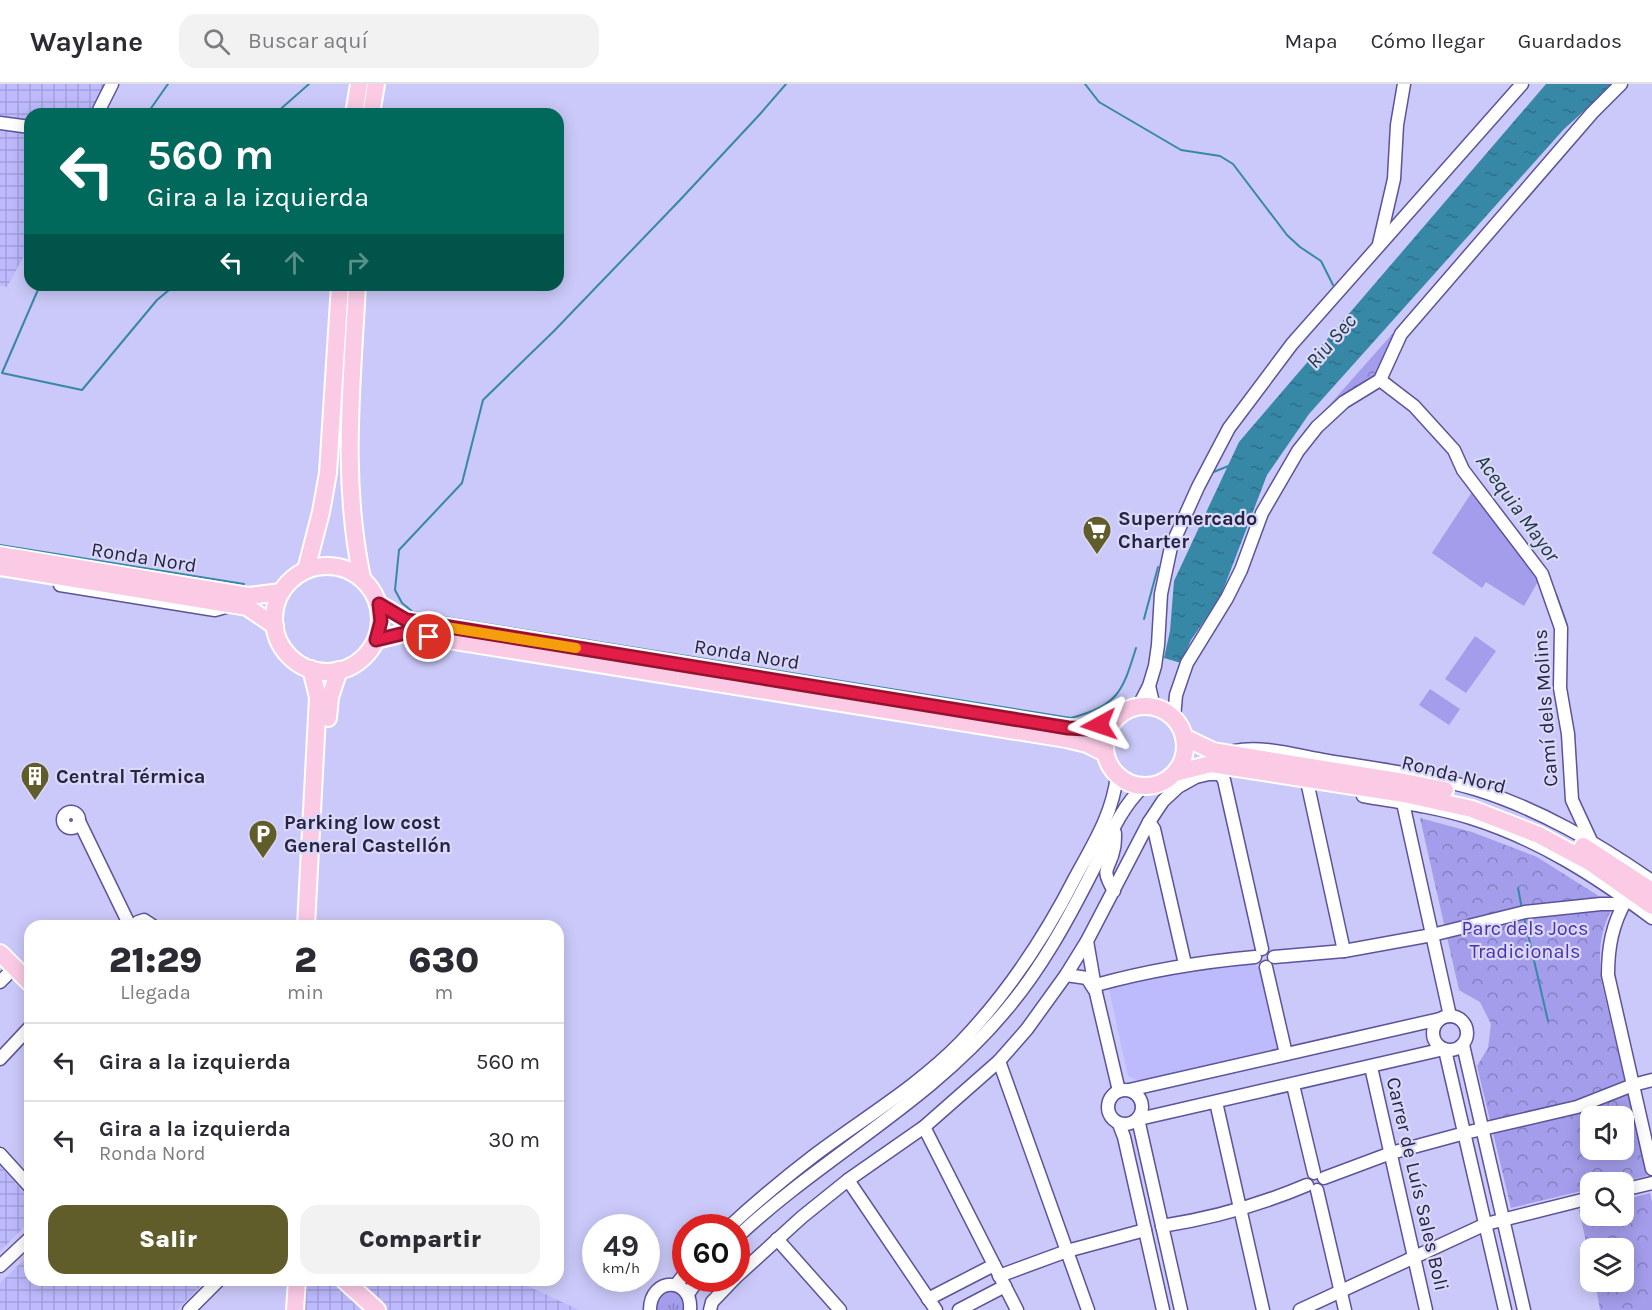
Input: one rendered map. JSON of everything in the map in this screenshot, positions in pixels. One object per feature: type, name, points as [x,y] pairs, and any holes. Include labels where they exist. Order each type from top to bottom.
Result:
[{"type":"main road","points":[[355,108],[359,84]]},
{"type":"main road","points":[[372,108],[376,84]]},
{"type":"main road","points":[[306,570],[328,473],[340,291]]},
{"type":"main road","points":[[357,291],[348,439],[348,480],[354,538],[362,578]]},
{"type":"main road","name":"Ronda Nord","points":[[0,555],[249,596],[281,592]]},
{"type":"main road","points":[[324,566],[343,568],[362,578],[373,591],[379,604],[381,621],[376,640],[369,652],[356,664],[339,670],[324,672],[296,662],[283,647],[275,626],[275,609],[281,592],[290,581],[306,570],[324,566]]},
{"type":"main road","name":"Ronda Nord","points":[[0,567],[247,607],[275,626]]},
{"type":"main road","name":"Ronda Nord","points":[[379,604],[406,620],[1048,724],[1086,729],[1113,721]]},
{"type":"main road","name":"Ronda Nord","points":[[376,640],[405,633],[1066,739],[1087,744],[1105,753]]},
{"type":"main road","points":[[306,920],[318,696],[311,669]]},
{"type":"main road","points":[[316,920],[330,697],[339,670]]},
{"type":"main road","points":[[1157,710],[1184,736],[1185,754],[1175,772],[1163,783],[1143,787],[1128,784],[1117,776],[1105,753],[1105,736],[1113,721],[1124,712],[1157,710]]},
{"type":"main road","name":"Ronda Nord","points":[[1184,736],[1213,751],[1404,782],[1474,798],[1542,824],[1596,853],[1652,891]]},
{"type":"main road","name":"Ronda Nord","points":[[1175,772],[1211,764],[1404,794],[1472,809],[1539,835],[1591,863],[1652,906]]},
{"type":"main road","points":[[0,953],[24,976]]},
{"type":"main road","points":[[3,974],[24,990]]},
{"type":"main road","points":[[284,1310],[285,1286]]},
{"type":"main road","points":[[353,1286],[378,1310]]},
{"type":"main road","points":[[356,1286],[392,1310]]},
{"type":"street","points":[[100,108],[112,84]]},
{"type":"street","points":[[1378,245],[1394,179],[1397,125],[1404,84]]},
{"type":"street","points":[[1522,84],[1292,344],[1229,428],[1198,487],[1171,548],[1161,594],[1158,645],[1149,686],[1157,710],[1176,695],[1187,663],[1227,598],[1241,570],[1262,513],[1298,451],[1317,427],[1344,402],[1380,380],[1401,334],[1592,113],[1621,84]]},
{"type":"street","points":[[0,123],[24,127]]},
{"type":"street","name":"Camí dels Molins","points":[[1380,380],[1414,406],[1454,450],[1463,470],[1542,574],[1562,628],[1560,688],[1568,734],[1572,800],[1591,841]]},
{"type":"street","name":"Ronda Nord","points":[[0,575],[215,610],[233,605]]},
{"type":"street","name":"Ronda Nord","points":[[1226,753],[1248,748],[1442,780],[1476,789],[1545,816],[1591,841],[1652,880]]},
{"type":"street","name":"Ronda Nord","points":[[1249,769],[1262,778],[1403,803],[1471,818],[1537,844],[1586,870],[1625,901],[1652,918]]},
{"type":"street","points":[[750,1264],[848,1180],[924,1127],[999,1061],[1027,1029],[1078,956],[1149,822],[1163,801],[1178,787],[1196,777],[1220,774],[1224,780],[1259,953],[1258,965],[1343,946],[1432,935],[1523,912],[1625,901]]},
{"type":"street","points":[[744,1214],[778,1184],[899,1095],[929,1070],[959,1044],[997,1001],[1026,964],[1058,910],[1105,821],[1113,801],[1117,776]]},
{"type":"street","points":[[1308,786],[1343,946]]},
{"type":"street","points":[[750,1226],[824,1164],[907,1106],[967,1053],[1007,1010],[1036,972],[1069,917],[1125,807],[1143,787]]},
{"type":"street","points":[[1403,803],[1432,935],[1445,1017]]},
{"type":"street","points":[[1149,822],[1154,829],[1184,959]]},
{"type":"street","points":[[77,824],[87,838],[127,920]]},
{"type":"street","points":[[1114,891],[1107,879],[1106,869],[1114,850],[1115,827]]},
{"type":"street","points":[[1625,901],[1613,926],[1608,952],[1608,975],[1652,1169]]},
{"type":"street","points":[[1087,941],[1093,985],[1124,1090]]},
{"type":"street","points":[[1066,975],[1093,985],[1184,959],[1259,953]]},
{"type":"street","points":[[1078,956],[1093,985]]},
{"type":"street","points":[[1078,956],[1091,965]]},
{"type":"street","points":[[1270,962],[1286,1054]]},
{"type":"street","points":[[1445,1017],[1433,1030],[1435,1041],[1445,1049],[1505,1310]]},
{"type":"street","points":[[1119,1124],[1129,1124],[1138,1119],[1445,1049],[1455,1050],[1463,1045],[1468,1036],[1466,1026],[1460,1018],[1445,1017],[1124,1090],[1111,1097],[1107,1107],[1110,1117],[1119,1124],[1124,1137],[1163,1310]]},
{"type":"street","points":[[0,1059],[24,1033]]},
{"type":"street","points":[[1463,1045],[1524,1310]]},
{"type":"street","points":[[999,1061],[1088,1310]]},
{"type":"street","name":"Carrer de Luís Sales Boli","points":[[1371,1067],[1426,1310]]},
{"type":"street","points":[[1319,1175],[1465,1132],[1577,1107],[1652,1080]]},
{"type":"street","points":[[1162,1226],[1240,1209],[1312,1187],[1323,1186],[1293,1085]]},
{"type":"street","points":[[1124,1090],[1139,1096],[1143,1108],[1138,1119],[1181,1310]]},
{"type":"street","points":[[1216,1102],[1263,1310]]},
{"type":"street","points":[[924,1127],[1017,1310]]},
{"type":"street","points":[[0,1154],[24,1180]]},
{"type":"street","points":[[848,1180],[932,1307],[999,1276],[1067,1251],[1145,1230]]},
{"type":"street","points":[[1634,1187],[1652,1183]]},
{"type":"street","points":[[1312,1187],[1345,1310]]},
{"type":"street","points":[[1300,1310],[1486,1224],[1580,1200]]},
{"type":"street","points":[[777,1239],[840,1310]]},
{"type":"street","points":[[0,1266],[24,1244]]},
{"type":"street","points":[[959,1310],[999,1276]]},
{"type":"street","points":[[650,1310],[650,1300],[655,1290],[665,1285],[672,1285]]},
{"type":"street","points":[[189,1310],[200,1304],[214,1286]]},
{"type":"street","points":[[690,1303],[711,1306],[723,1292]]},
{"type":"shaded area","points":[[0,84],[117,84],[104,108],[24,108],[24,256],[7,287],[0,286]]},
{"type":"shaded area","points":[[1253,963],[1260,969],[1279,1049],[1139,1081],[1128,1076],[1108,985],[1142,976]]},
{"type":"shaded area","points":[[0,1166],[24,1192],[24,1227],[0,1251]]},
{"type":"shaded area","points":[[24,1260],[24,1286],[200,1286],[177,1310],[0,1310],[0,1283]]},
{"type":"shaded area","points":[[301,1286],[528,1286],[579,1310],[299,1310]]},
{"type":"green space","points":[[1393,333],[1396,334],[1377,375],[1345,394],[1325,410]]},
{"type":"green space","points":[[1472,492],[1540,578],[1524,606],[1486,582],[1482,588],[1432,553]]},
{"type":"green space","points":[[1475,636],[1496,651],[1466,693],[1445,679]]},
{"type":"green space","points":[[1430,689],[1460,709],[1449,725],[1419,705]]},
{"type":"green space","name":"Parc dels Jocs Tradicionals","points":[[1420,818],[1472,832],[1537,857],[1613,905],[1601,942],[1601,980],[1631,1106],[1580,1106],[1580,1160],[1634,1160],[1634,1121],[1647,1176],[1634,1179],[1634,1172],[1580,1172],[1580,1191],[1511,1208],[1477,1066],[1488,1048],[1491,1024],[1480,1002],[1459,990]]},
{"type":"green space","points":[[1650,1193],[1652,1202],[1652,1310],[1600,1310],[1597,1292],[1634,1292],[1634,1238],[1585,1238],[1583,1226],[1634,1226],[1634,1197]]},
{"type":"green space","points":[[672,1291],[679,1294],[684,1310],[656,1310],[657,1299],[664,1292]]},
{"type":"water","name":"Riu Sec","points":[[1546,84],[1614,84],[1564,129],[1309,414],[1267,475],[1220,598],[1191,640],[1181,663],[1164,658],[1170,631],[1174,581],[1239,442]]},
{"type":"waterway","points":[[151,108],[168,84]]},
{"type":"waterway","points":[[282,108],[309,84]]},
{"type":"waterway","points":[[786,84],[680,200],[554,331],[483,400],[462,483],[399,550],[395,590],[402,603],[413,612],[1071,718],[1099,708],[1116,695],[1127,676],[1136,648]]},
{"type":"waterway","name":"Acequia Mayor","points":[[1085,84],[1099,102],[1181,150],[1220,156],[1233,164],[1287,235],[1321,261],[1333,285]]},
{"type":"waterway","points":[[37,291],[2,373],[82,390],[157,300],[168,291]]},
{"type":"waterway","name":"Acequia Mayor","points":[[1388,378],[1393,382]]},
{"type":"waterway","points":[[1211,473],[1231,465]]},
{"type":"waterway","points":[[0,545],[244,584]]},
{"type":"waterway","points":[[1144,619],[1158,567]]},
{"type":"waterway","name":"Acequia Mayor","points":[[1556,594],[1567,625],[1566,658]]},
{"type":"waterway","points":[[1518,888],[1522,909]]},
{"type":"waterway","points":[[1524,917],[1548,1021]]},
{"type":"slow traffic","points":[[414,622],[576,648]]},
{"type":"place","name":"Supermercado Charter","points":[[1097,556]]},
{"type":"place","name":"Central Térmica","points":[[35,802]]},
{"type":"place","name":"Parking low cost General Castellón","points":[[263,860]]},
{"type":"route","points":[[429,637],[405,633],[376,640],[381,621],[379,604],[406,620],[1068,728],[1086,729],[1099,725]]}]
